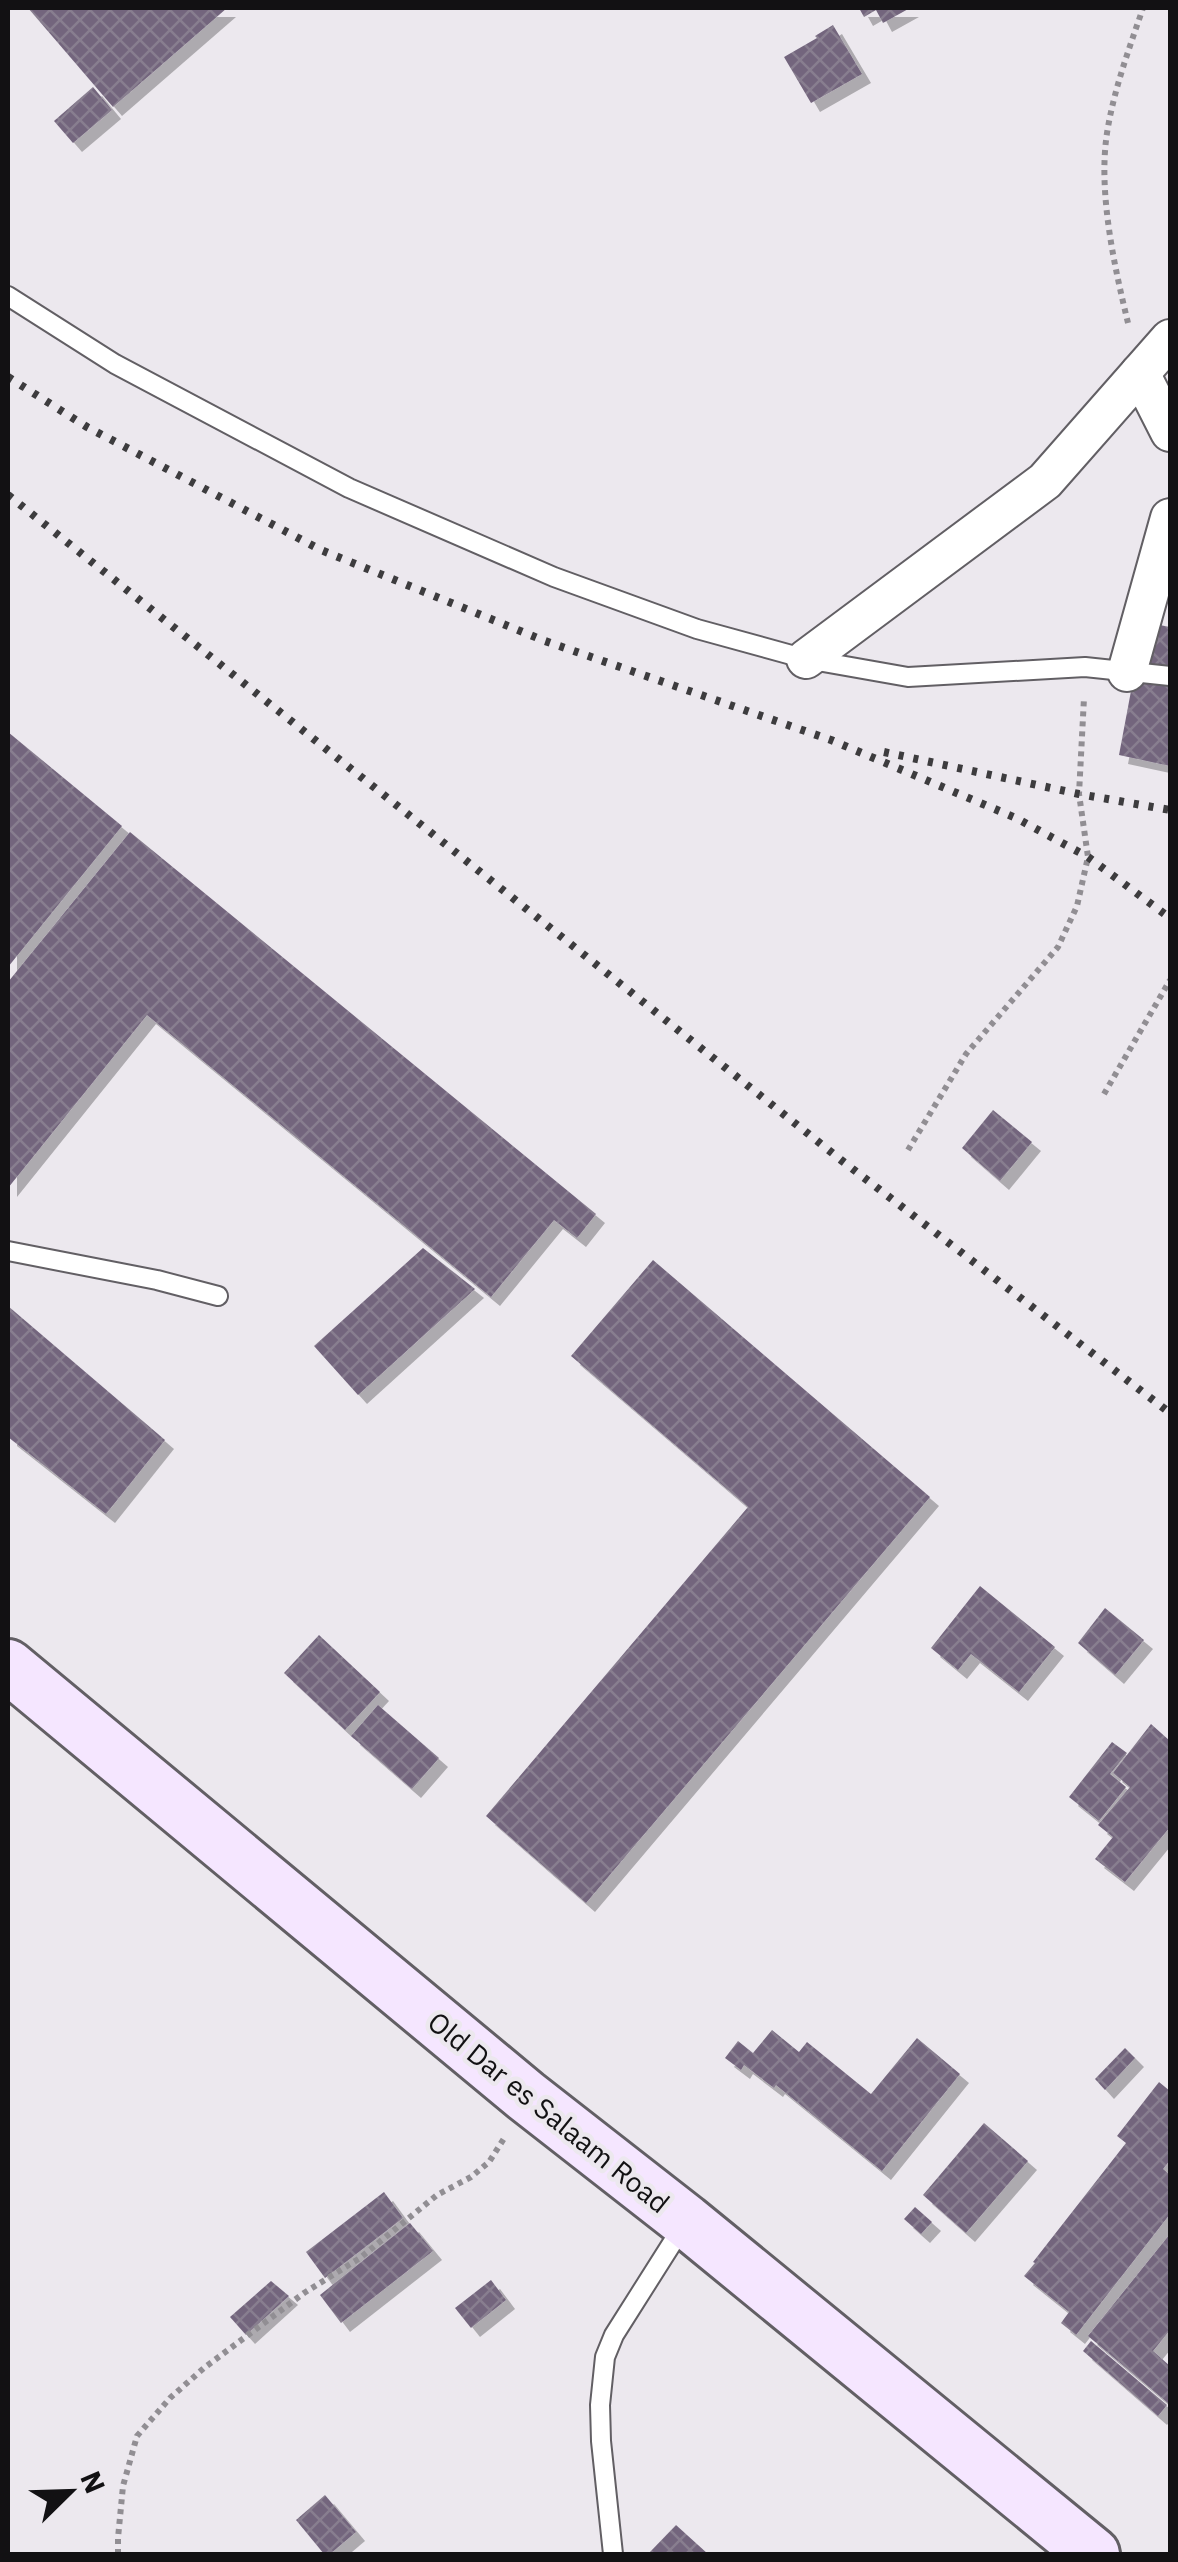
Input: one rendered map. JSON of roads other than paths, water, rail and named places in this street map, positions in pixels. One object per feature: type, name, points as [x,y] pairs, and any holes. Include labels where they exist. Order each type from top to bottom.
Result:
[{"type":"main road","name":"Old Dar es Salaam Road","points":[[8,1666],[526,2096],[686,2221],[1092,2554]]},
{"type":"street","points":[[806,659],[1045,480],[1170,338]]},
{"type":"street","points":[[1140,373],[1170,432]]},
{"type":"street","points":[[1127,672],[1170,518]]},
{"type":"lane","points":[[8,296],[115,364],[349,488],[554,577],[697,629],[806,659],[908,676],[1085,667],[1170,676]]},
{"type":"lane","points":[[8,1251],[218,1296]]},
{"type":"lane","points":[[613,2554],[601,2441],[605,2358],[614,2335],[686,2221]]},
{"type":"railway","points":[[8,377],[87,427],[321,550],[545,641],[831,740],[1016,818],[1088,857],[1170,918]]},
{"type":"railway","points":[[8,495],[841,1160],[1170,1413]]},
{"type":"railway","points":[[884,752],[1170,810]]}]
